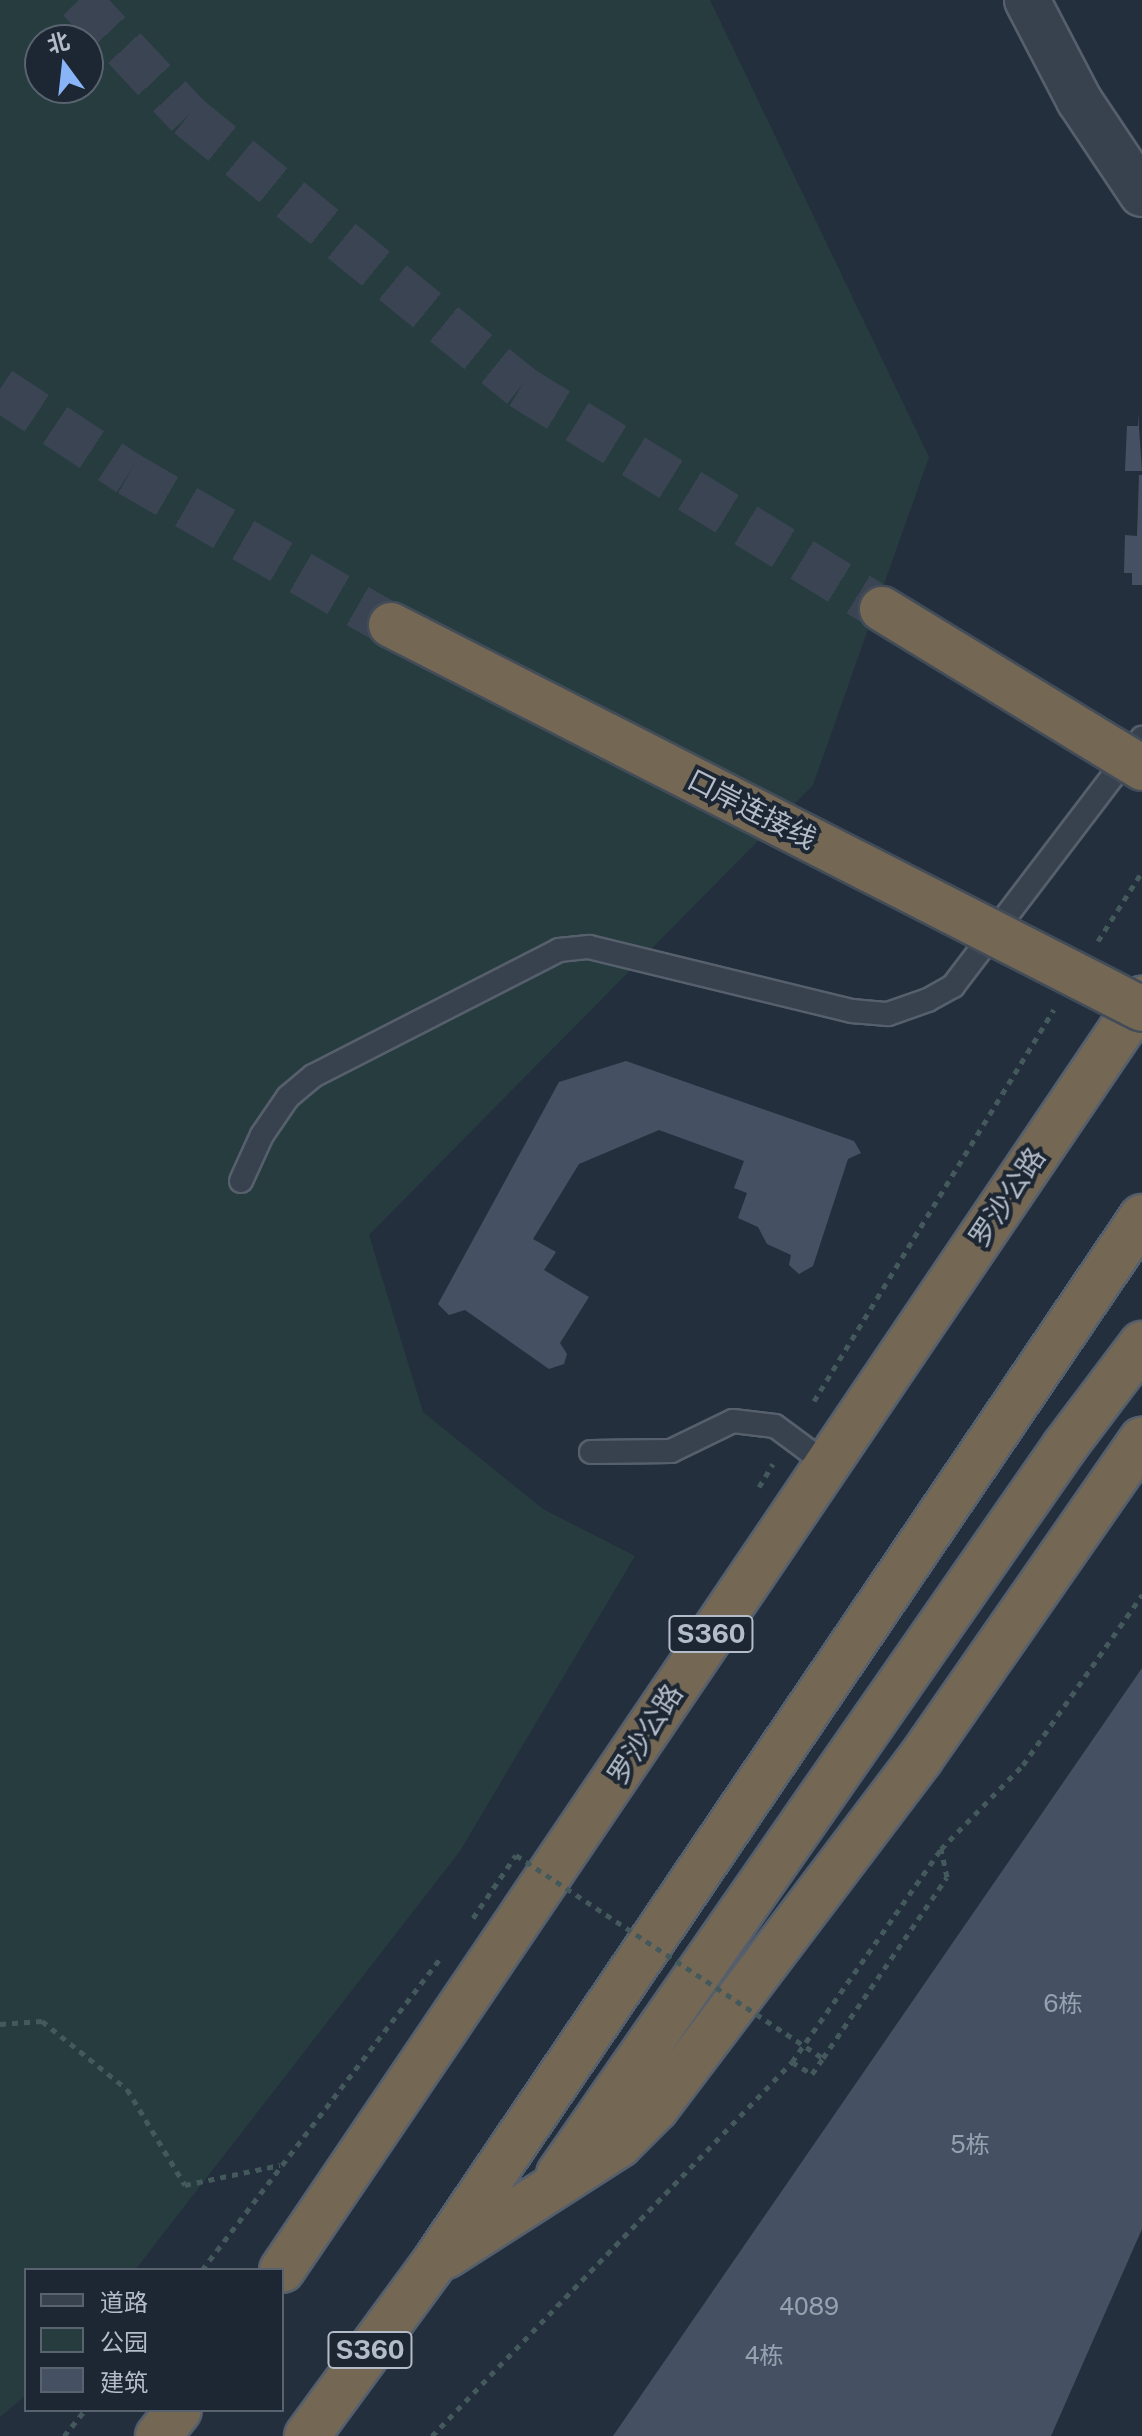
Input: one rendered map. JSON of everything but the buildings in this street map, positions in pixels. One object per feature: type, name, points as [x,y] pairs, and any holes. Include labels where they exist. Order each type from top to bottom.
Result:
[{"type":"highway","points":[[882,609],[1142,768]]},
{"type":"highway","name":"口岸连接线","points":[[391,625],[1135,1000]]},
{"type":"highway","name":"罗沙公路","points":[[283,2268],[516,1930],[1135,1000]]},
{"type":"highway","name":"S360","points":[[307,2436],[434,2263],[1142,1217]]},
{"type":"highway","points":[[543,2196],[640,2062],[1065,1446],[1142,1344]]},
{"type":"highway","points":[[434,2263],[619,2145],[656,2108],[920,1759],[1142,1439]]},
{"type":"highway","points":[[158,2436],[177,2412]]},
{"type":"street","points":[[1027,0],[1079,100],[1142,194]]},
{"type":"lane","points":[[241,1181],[271,1122],[288,1097],[313,1076],[559,950],[589,947],[852,1011],[888,1014],[928,1000],[953,986],[1142,738]]},
{"type":"lane","points":[[591,1452],[671,1451],[733,1421],[775,1426],[825,1463]]},
{"type":"path","points":[[1091,952],[1142,872]]},
{"type":"path","points":[[814,1401],[1057,1005]]},
{"type":"path","points":[[432,2436],[792,2062],[941,1849],[1023,1765],[1142,1595]]},
{"type":"path","points":[[792,2062],[812,2074],[947,1877],[941,1849]]},
{"type":"path","points":[[466,1927],[516,1855],[823,2058]]},
{"type":"path","points":[[204,2268],[451,1944]]},
{"type":"path","points":[[0,2024],[42,2021],[127,2089],[185,2185],[281,2165]]},
{"type":"path","points":[[64,2436],[83,2412]]},
{"type":"green space","points":[[0,0],[710,0],[929,457],[813,785],[369,1235],[423,1412],[543,1509],[635,1556],[460,1851],[137,2268],[24,2268],[24,2397],[0,2417]]},
{"type":"tunnel","points":[[79,0],[188,116],[521,387],[882,609]]},
{"type":"tunnel","points":[[0,389],[129,474],[391,625]]}]
